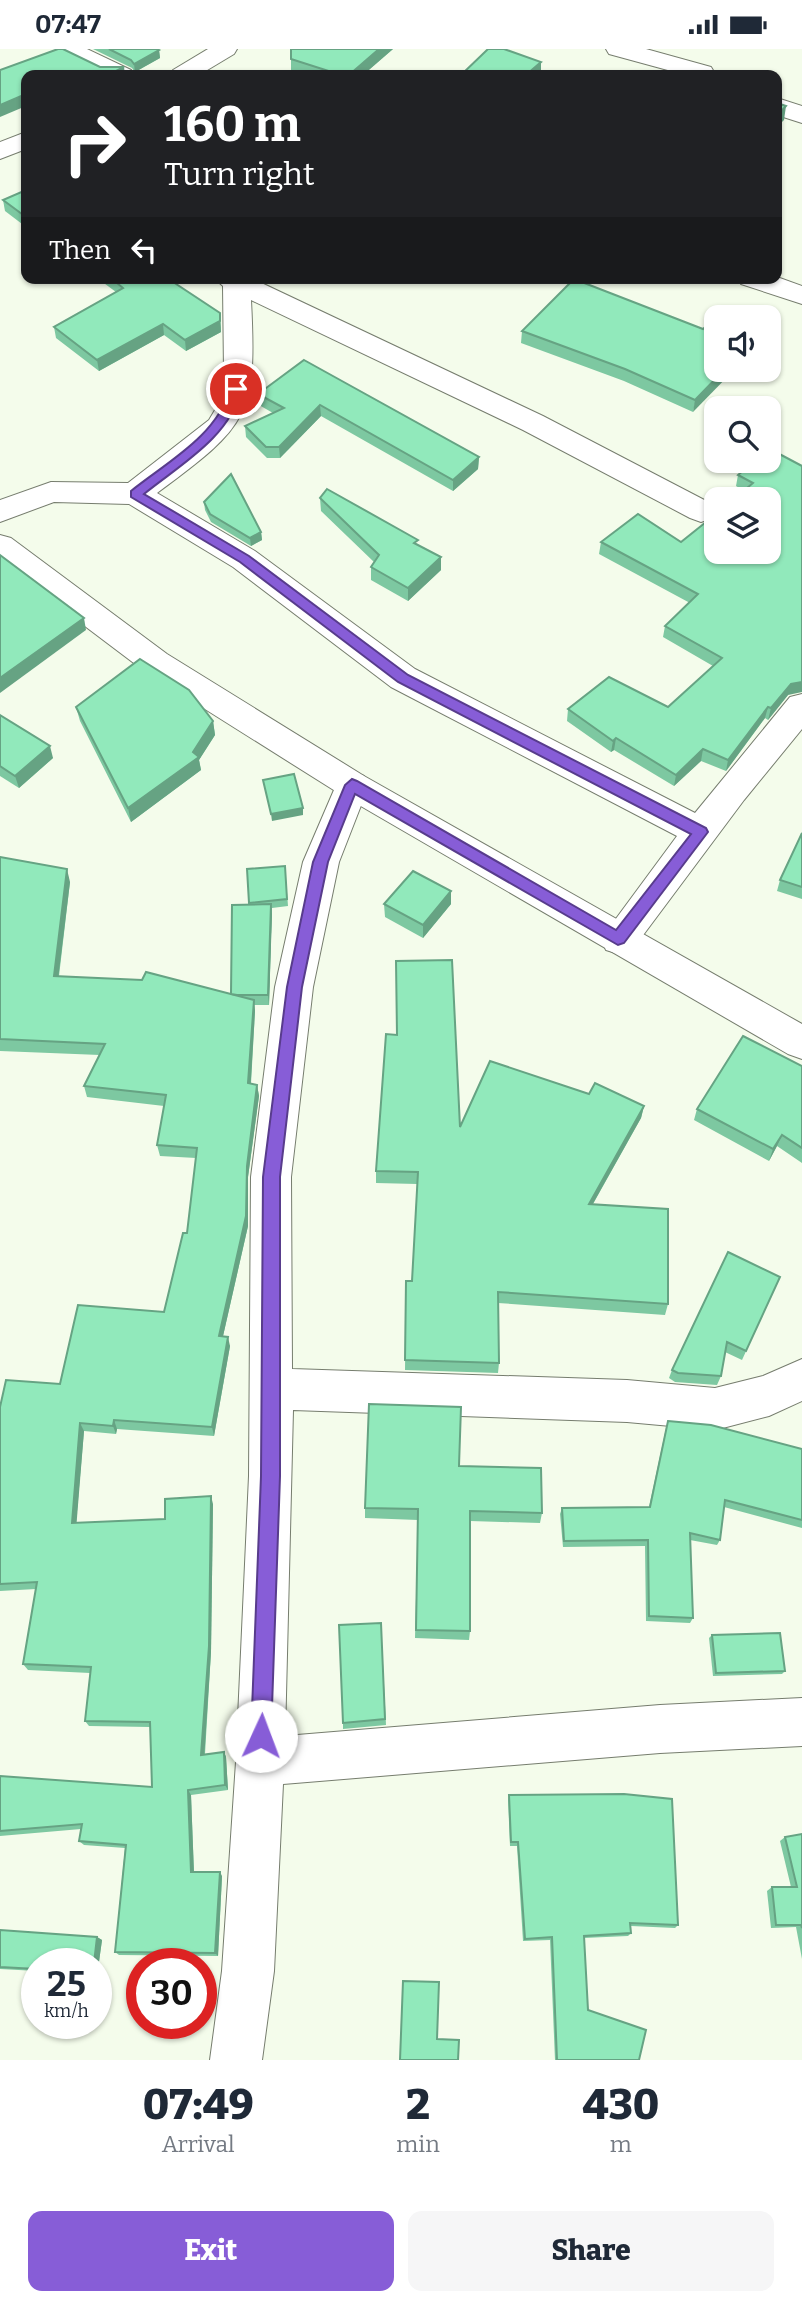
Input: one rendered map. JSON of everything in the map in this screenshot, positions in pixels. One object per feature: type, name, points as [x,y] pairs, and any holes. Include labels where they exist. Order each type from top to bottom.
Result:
[{"type":"street","points":[[68,49],[112,70]]},
{"type":"street","points":[[190,70],[225,49]]},
{"type":"street","points":[[618,49],[702,66]]},
{"type":"street","points":[[782,108],[802,115]]},
{"type":"street","points":[[0,151],[21,142]]},
{"type":"street","points":[[0,159],[21,162]]},
{"type":"street","points":[[135,494],[226,419],[236,389],[233,284]]},
{"type":"street","points":[[239,284],[533,423],[701,511]]},
{"type":"street","points":[[769,284],[802,295]]},
{"type":"street","points":[[0,511],[51,492],[135,494],[244,559],[403,678],[700,832]]},
{"type":"street","points":[[0,546],[155,662],[352,785],[802,1043]]},
{"type":"street","points":[[618,939],[802,706]]},
{"type":"street","points":[[236,2060],[248,1971],[260,1762],[271,1476],[271,1177],[294,987],[321,862],[352,785]]},
{"type":"street","points":[[271,1389],[628,1401],[715,1409],[769,1395],[802,1379]]},
{"type":"street","points":[[260,1762],[660,1728],[802,1723]]},
{"type":"building","points":[[58,49],[100,67],[124,67],[118,70],[21,70],[21,96],[0,105],[0,70]]},
{"type":"building","points":[[109,49],[157,49],[159,50],[134,64]]},
{"type":"building","points":[[291,49],[379,49],[355,70],[325,70],[291,59]]},
{"type":"building","points":[[488,49],[504,49],[541,62],[532,70],[466,70]]},
{"type":"building","points":[[21,192],[21,213],[3,200]]},
{"type":"building","points":[[118,284],[176,284],[220,313],[220,321],[185,340],[163,324],[97,360],[54,327],[123,288]]},
{"type":"building","points":[[569,284],[587,284],[704,328],[704,382],[712,382],[695,400],[625,369],[522,331]]},
{"type":"building","points":[[304,360],[479,457],[453,480],[320,405],[279,447],[266,447],[245,426],[284,408],[258,394]]},
{"type":"building","points":[[781,455],[802,466],[802,682],[791,684],[771,708],[768,707],[728,760],[703,749],[676,775],[616,738],[613,741],[568,709],[609,677],[668,707],[722,658],[665,626],[698,594],[601,542],[638,514],[681,542],[704,524],[704,564],[781,564],[781,487],[748,487],[753,483],[738,475],[781,473]]},
{"type":"building","points":[[231,474],[261,532],[250,538],[210,514],[204,502]]},
{"type":"building","points":[[327,489],[418,540],[414,543],[441,557],[408,588],[371,567],[379,555],[320,498]]},
{"type":"building","points":[[0,555],[84,618],[0,678]]},
{"type":"building","points":[[140,659],[189,690],[213,721],[193,752],[199,757],[128,808],[76,707]]},
{"type":"building","points":[[0,715],[50,746],[15,776],[0,766]]},
{"type":"building","points":[[294,774],[303,808],[271,814],[263,780]]},
{"type":"building","points":[[802,833],[802,887],[780,880]]},
{"type":"building","points":[[0,857],[67,869],[54,976],[142,980],[146,972],[254,1000],[248,1083],[257,1085],[247,1166],[246,1216],[219,1336],[228,1337],[212,1427],[114,1420],[113,1426],[80,1423],[72,1523],[165,1519],[165,1499],[211,1496],[209,1646],[201,1755],[224,1752],[225,1785],[188,1790],[191,1872],[220,1872],[215,1948],[126,1948],[126,1952],[115,1952],[126,1845],[79,1841],[82,1824],[0,1831],[0,1776],[152,1787],[150,1722],[85,1721],[91,1667],[23,1664],[37,1582],[0,1584],[0,1407],[6,1380],[60,1384],[78,1305],[164,1312],[183,1233],[187,1233],[197,1148],[157,1145],[166,1095],[84,1086],[105,1044],[0,1039]]},
{"type":"building","points":[[285,866],[287,899],[249,903],[247,869]]},
{"type":"building","points":[[413,871],[451,891],[423,925],[384,904]]},
{"type":"building","points":[[271,904],[268,995],[231,994],[232,905]]},
{"type":"building","points":[[452,960],[460,1127],[490,1061],[589,1094],[595,1083],[644,1106],[589,1204],[668,1209],[668,1304],[498,1292],[499,1363],[405,1360],[406,1281],[412,1281],[418,1172],[376,1171],[386,1034],[397,1035],[396,961]]},
{"type":"building","points":[[743,1036],[802,1066],[802,1148],[782,1135],[773,1149],[697,1109]]},
{"type":"building","points":[[728,1252],[780,1277],[746,1351],[727,1342],[721,1376],[678,1373],[672,1370]]},
{"type":"building","points":[[369,1404],[461,1407],[459,1466],[541,1468],[542,1513],[470,1511],[470,1631],[416,1630],[418,1509],[365,1508]]},
{"type":"building","points":[[668,1421],[711,1425],[802,1449],[802,1520],[725,1500],[720,1540],[690,1533],[693,1618],[649,1616],[648,1540],[564,1541],[562,1508],[650,1507]]},
{"type":"building","points":[[381,1623],[385,1719],[343,1723],[339,1625]]},
{"type":"building","points":[[780,1633],[785,1671],[716,1673],[712,1635]]},
{"type":"building","points":[[624,1794],[672,1799],[678,1925],[630,1923],[631,1933],[584,1936],[588,2010],[646,2030],[639,2060],[557,2060],[552,1937],[525,1939],[518,1842],[511,1842],[509,1795]]},
{"type":"building","points":[[802,1834],[802,1928],[801,1925],[776,1925],[772,1887],[797,1887],[785,1837]]},
{"type":"building","points":[[0,1930],[97,1937],[96,1948],[21,1948],[21,1968],[0,1967]]},
{"type":"building","points":[[403,1981],[439,1982],[437,2039],[459,2040],[458,2060],[400,2060]]},
{"type":"route","points":[[236,389],[231,409],[217,429],[135,494],[244,559],[403,678],[545,754],[700,832],[618,939],[352,785],[321,862],[294,987],[271,1177],[271,1476],[261,1736]]}]
